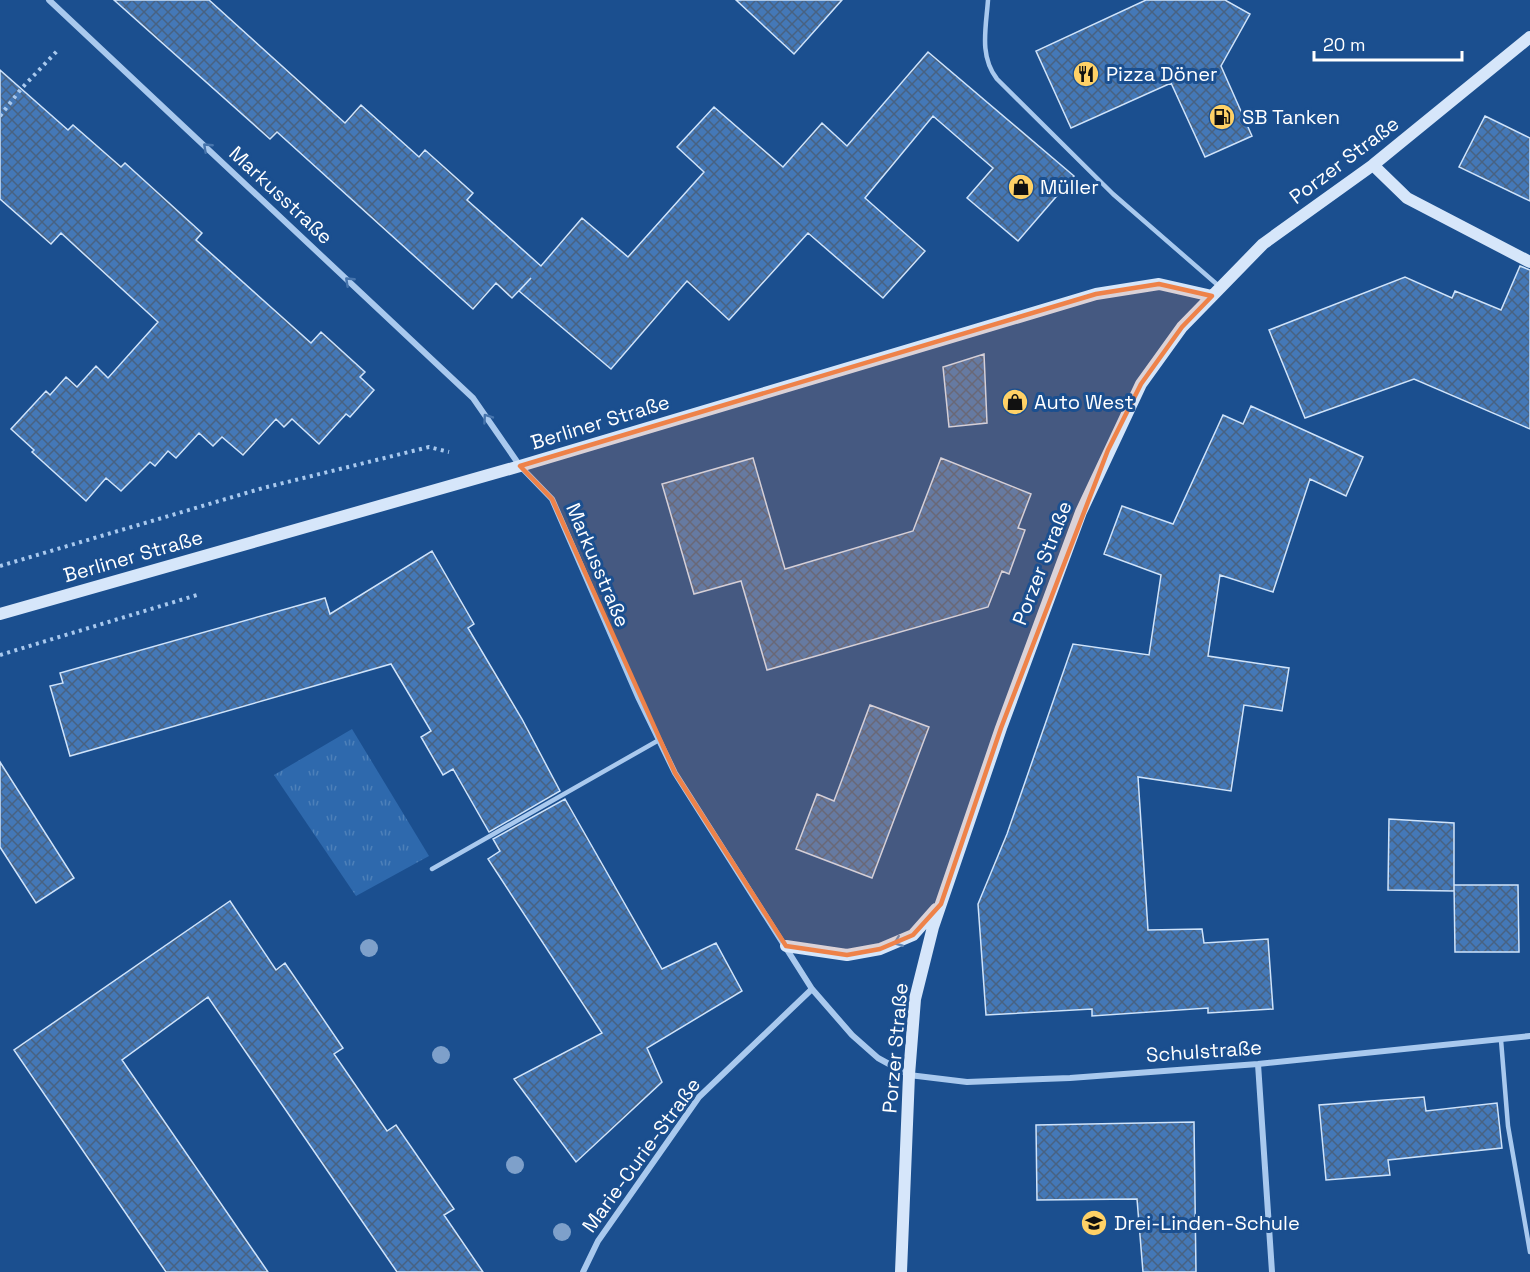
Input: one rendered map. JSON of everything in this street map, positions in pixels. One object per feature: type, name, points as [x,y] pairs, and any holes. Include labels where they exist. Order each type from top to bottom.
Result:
[{"type":"main road","name":"Porzer Straße","points":[[901,1272],[909,1075],[915,999],[941,904],[1001,728],[1081,512],[1108,450],[1141,384],[1182,327],[1263,244],[1373,165],[1530,37]]},
{"type":"main road","points":[[1373,165],[1407,198],[1530,262]]},
{"type":"main road","name":"Berliner Straße","points":[[0,614],[520,466],[1096,294],[1159,284],[1216,291]]},
{"type":"main road","points":[[786,946],[847,955],[880,949],[913,935],[941,904]]},
{"type":"street","name":"Markusstraße","points":[[49,0],[473,398],[520,466],[552,499],[639,699],[675,773],[812,989],[852,1035],[878,1058],[909,1075]]},
{"type":"street","name":"Marie-Curie-Straße","points":[[583,1272],[598,1241],[699,1097],[812,989]]},
{"type":"street","name":"Schulstraße","points":[[909,1075],[967,1082],[1070,1078],[1258,1064],[1530,1036]]},
{"type":"street","points":[[1258,1064],[1272,1272]]},
{"type":"lane","points":[[988,0],[984,50],[987,66],[997,79],[1113,194],[1216,291]]},
{"type":"lane","points":[[432,868],[659,740]]},
{"type":"lane","points":[[1501,1040],[1508,1126],[1530,1251]]},
{"type":"path","points":[[0,116],[21,89],[79,27]]},
{"type":"path","points":[[0,566],[263,488],[429,447],[452,452]]},
{"type":"highlighted area","points":[[1159,284],[1212,296],[1182,327],[1141,384],[1108,450],[1001,728],[941,904],[913,935],[880,949],[847,955],[786,946],[675,773],[552,499],[520,466],[1096,294]]},
{"type":"green space","points":[[352,729],[429,856],[356,896],[274,775]]},
{"type":"building","points":[[114,0],[209,0],[345,123],[361,105],[419,157],[425,150],[473,193],[467,200],[541,266],[582,218],[628,257],[704,172],[677,147],[714,107],[783,167],[822,123],[847,146],[928,52],[1074,176],[1018,241],[967,198],[993,168],[933,116],[865,198],[925,251],[883,298],[808,233],[729,320],[687,281],[611,369],[519,291],[531,278],[512,298],[496,283],[473,309],[277,132],[270,139]]},
{"type":"building","points":[[736,0],[842,0],[794,54]]},
{"type":"building","points":[[1146,0],[1225,0],[1250,14],[1221,66],[1252,136],[1205,157],[1171,83],[1071,128],[1036,51]]},
{"type":"building","points":[[0,70],[68,130],[73,125],[121,167],[125,163],[202,233],[196,240],[311,343],[321,332],[365,372],[360,377],[374,390],[350,417],[346,414],[319,444],[292,419],[284,427],[276,419],[243,455],[222,437],[213,446],[199,433],[176,458],[168,451],[155,466],[150,462],[121,491],[106,478],[86,501],[32,452],[34,450],[11,429],[46,391],[50,395],[66,377],[77,387],[96,366],[108,378],[158,322],[61,233],[51,244],[0,199]]},
{"type":"building","points":[[1485,116],[1530,138],[1530,201],[1459,167]]},
{"type":"building","points":[[1520,266],[1530,270],[1530,429],[1414,379],[1305,418],[1269,330],[1405,277],[1452,298],[1455,291],[1501,310]]},
{"type":"building","points":[[984,354],[987,423],[949,427],[943,367]]},
{"type":"building","points":[[1251,406],[1363,457],[1346,496],[1310,479],[1273,592],[1220,575],[1208,656],[1289,668],[1282,711],[1244,705],[1231,791],[1138,777],[1148,930],[1202,929],[1204,943],[1268,939],[1273,1009],[1208,1013],[1208,1008],[1092,1016],[1092,1009],[986,1015],[978,904],[1007,834],[1073,644],[1149,655],[1161,575],[1104,554],[1122,506],[1173,524],[1223,415],[1243,424]]},
{"type":"building","points":[[753,458],[785,569],[913,531],[941,458],[1031,494],[1018,528],[1025,530],[1009,574],[1002,571],[988,607],[767,670],[741,581],[694,594],[662,484]]},
{"type":"building","points":[[432,551],[474,624],[468,628],[522,719],[560,791],[489,832],[453,769],[443,775],[421,737],[431,731],[391,664],[70,756],[50,686],[63,683],[60,673],[325,598],[330,614]]},
{"type":"building","points":[[870,705],[929,727],[872,878],[796,849],[817,794],[834,801]]},
{"type":"building","points":[[0,762],[74,878],[36,903],[0,847]]},
{"type":"building","points":[[565,799],[662,969],[716,943],[742,991],[647,1048],[662,1082],[576,1162],[514,1079],[602,1033],[488,859],[500,851],[493,839]]},
{"type":"building","points":[[1389,819],[1454,823],[1454,891],[1388,890]]},
{"type":"building","points":[[1454,885],[1518,885],[1519,952],[1455,952]]},
{"type":"building","points":[[230,901],[276,970],[285,963],[343,1048],[334,1054],[387,1131],[396,1125],[454,1209],[444,1215],[483,1272],[397,1272],[208,997],[122,1060],[268,1272],[166,1272],[14,1050]]},
{"type":"building","points":[[1424,1097],[1426,1111],[1497,1103],[1502,1148],[1388,1160],[1390,1175],[1326,1180],[1319,1105]]},
{"type":"building","name":"Drei-Linden-Schule","points":[[1194,1122],[1196,1272],[1143,1272],[1137,1199],[1037,1200],[1036,1125]]},
{"type":"place","name":"Pizza Döner","points":[[1086,74]]},
{"type":"place","name":"SB Tanken","points":[[1222,117]]},
{"type":"place","name":"Müller","points":[[1021,187]]},
{"type":"place","name":"Auto West","points":[[1015,402]]},
{"type":"place","name":"Drei-Linden-Schule","points":[[1094,1223]]}]
